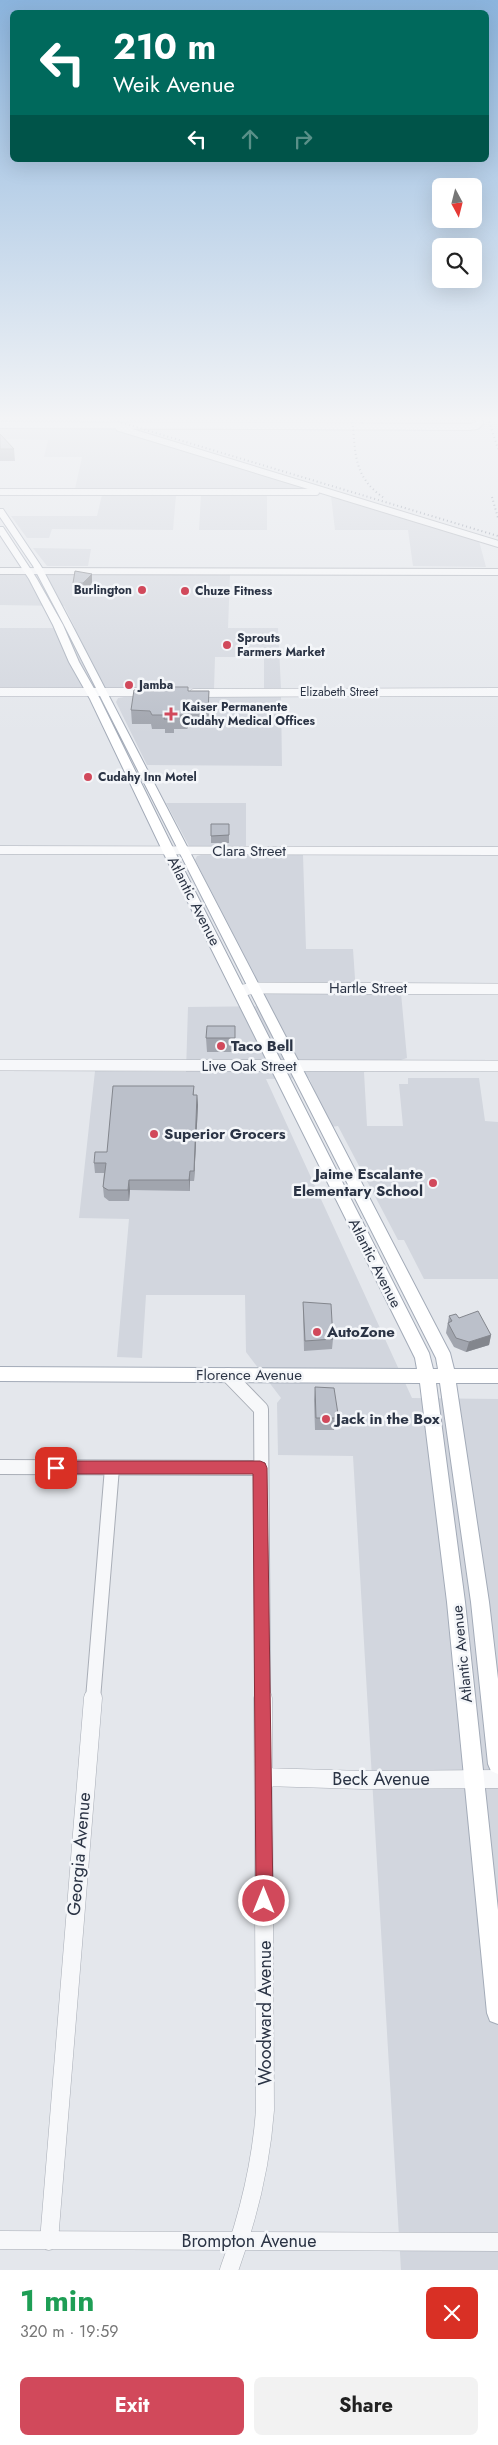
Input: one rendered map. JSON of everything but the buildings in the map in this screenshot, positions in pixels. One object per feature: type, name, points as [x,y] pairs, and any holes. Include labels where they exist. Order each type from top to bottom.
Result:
[{"type":"main road","name":"Atlantic Avenue","points":[[9,524],[40,571],[444,1358],[480,1602],[498,1764]]},
{"type":"main road","name":"Atlantic Avenue","points":[[0,529],[28,571],[90,692],[423,1358],[427,1375],[456,1602],[498,2013]]},
{"type":"main road","name":"Florence Avenue","points":[[0,1374],[498,1376]]},
{"type":"street","points":[[432,524],[498,544]]},
{"type":"street","points":[[0,571],[498,572]]},
{"type":"street","points":[[0,692],[161,692]]},
{"type":"street","name":"Elizabeth Street","points":[[186,693],[498,692]]},
{"type":"street","name":"Clara Street","points":[[0,850],[498,851]]},
{"type":"street","name":"Hartle Street","points":[[239,991],[254,988],[498,988]]},
{"type":"street","name":"Live Oak Street","points":[[0,1065],[498,1066]]},
{"type":"street","name":"Woodward Avenue","points":[[228,1375],[261,1409],[264,1777],[264,2130],[261,2151],[240,2241],[229,2270]]},
{"type":"street","points":[[0,1468],[260,1468]]},
{"type":"street","name":"Georgia Avenue","points":[[49,2241],[112,1468]]},
{"type":"street","name":"Beck Avenue","points":[[264,1777],[363,1780],[498,1779]]},
{"type":"street","name":"Brompton Avenue","points":[[0,2240],[498,2242]]},
{"type":"shaded area","points":[[17,524],[174,524],[173,530],[52,529],[49,538],[27,538]]},
{"type":"shaded area","points":[[199,524],[267,524],[267,530],[199,530]]},
{"type":"shaded area","points":[[334,524],[423,524],[479,541],[486,567],[413,566],[408,530],[335,530]]},
{"type":"shaded area","points":[[33,548],[91,549],[88,566],[47,566]]},
{"type":"shaded area","points":[[0,575],[230,575],[228,628],[278,628],[281,689],[264,689],[264,658],[261,657],[215,657],[214,689],[0,687],[0,628],[75,628],[64,606],[0,605]]},
{"type":"shaded area","points":[[281,697],[282,766],[147,765],[116,702],[118,698]]},
{"type":"shaded area","points":[[166,803],[246,803],[246,846],[189,846]]},
{"type":"shaded area","points":[[303,855],[306,949],[353,949],[356,993],[401,993],[407,1058],[364,1072],[367,1126],[403,1126],[399,1084],[408,1084],[408,1078],[479,1078],[485,1121],[498,1122],[498,1279],[424,1279],[404,1240],[398,1240],[338,1126],[331,1127],[309,1078],[266,1079],[412,1398],[498,1399],[498,2270],[401,2270],[353,1456],[278,1455],[277,1403],[281,1398],[246,1352],[245,1295],[146,1295],[142,1358],[117,1357],[129,1219],[79,1218],[95,1071],[186,1072],[188,1007],[270,1006],[195,860],[197,856]]},
{"type":"railway","points":[[458,524],[498,536]]},
{"type":"place","name":"Burlington","points":[[142,590]]},
{"type":"place","name":"Chuze Fitness","points":[[185,591]]},
{"type":"place","name":"Sprouts Farmers Market","points":[[227,645]]},
{"type":"place","name":"Jamba","points":[[129,685]]},
{"type":"place","name":"Kaiser Permanente Cudahy Medical Offices","points":[[171,714]]},
{"type":"place","name":"Cudahy Inn Motel","points":[[88,777]]},
{"type":"place","name":"Taco Bell","points":[[221,1046]]},
{"type":"place","name":"Superior Grocers","points":[[154,1134]]},
{"type":"place","name":"Jaime Escalante Elementary School","points":[[433,1183]]},
{"type":"place","name":"AutoZone","points":[[317,1332]]},
{"type":"place","name":"Jack in the Box","points":[[326,1419]]},
{"type":"route","points":[[56,1468],[260,1468],[264,1901]]}]
